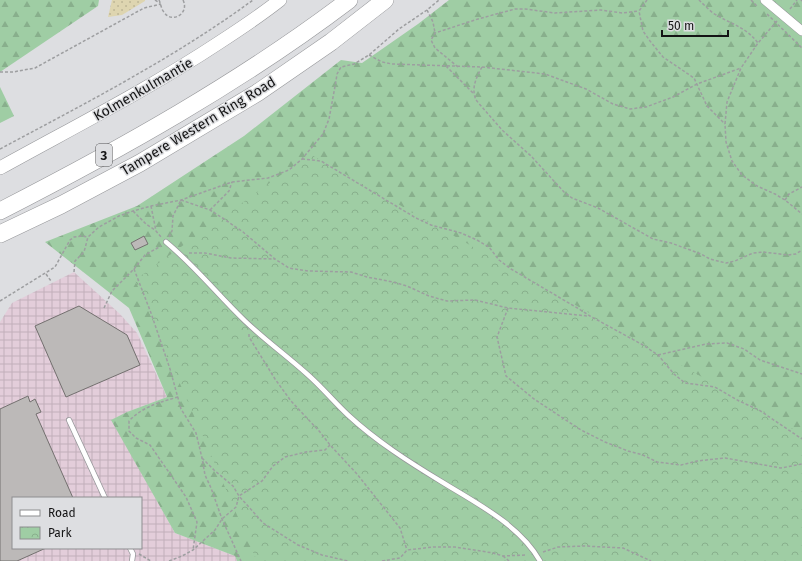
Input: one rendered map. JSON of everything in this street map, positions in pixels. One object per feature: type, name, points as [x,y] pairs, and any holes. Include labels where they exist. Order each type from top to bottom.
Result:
[{"type":"highway","name":"Tampere Western Ring Road","points":[[0,211],[161,124],[307,32],[349,0]]},
{"type":"highway","name":"Tampere Western Ring Road","points":[[0,234],[61,205],[140,163],[257,93],[331,42],[385,0]]},
{"type":"street","name":"Kolmenkulmantie","points":[[0,168],[124,101],[185,65],[280,0]]},
{"type":"street","points":[[765,0],[802,31]]},
{"type":"lane","points":[[166,242],[181,254],[246,322],[308,375],[349,415],[375,437],[410,461],[486,508],[518,534],[536,554],[540,561]]},
{"type":"lane","points":[[69,420],[105,497]]},
{"type":"lane","points":[[130,549],[133,554],[132,561]]},
{"type":"path","points":[[156,0],[161,4]]},
{"type":"path","points":[[161,0],[162,9],[166,15],[173,18],[180,15],[184,9],[185,6],[183,0]]},
{"type":"path","points":[[0,149],[97,97],[161,60],[229,18],[253,0]]},
{"type":"path","points":[[74,272],[75,261],[84,252],[88,237],[99,227],[119,216],[151,206],[180,200],[232,182],[268,178],[289,170],[302,159],[323,134],[329,119],[336,74],[341,67],[354,64],[368,55],[400,28],[440,0]]},
{"type":"path","points":[[647,0],[639,12],[643,31],[663,57],[694,78],[707,106],[725,124]]},
{"type":"path","points":[[699,0],[713,13],[743,28],[752,35],[758,44]]},
{"type":"path","points":[[751,0],[761,9]]},
{"type":"path","points":[[797,0],[785,17],[776,22],[741,68],[728,102],[725,124],[726,142],[732,161],[742,175],[757,186],[785,200],[802,214]]},
{"type":"path","points":[[0,72],[13,72],[35,68],[144,8],[161,4]]},
{"type":"path","points":[[435,33],[515,9],[555,12],[601,10],[639,12]]},
{"type":"path","points":[[427,10],[433,22],[435,33],[432,40],[435,48],[458,67]]},
{"type":"path","points":[[766,13],[802,48]]},
{"type":"path","points":[[368,55],[382,62],[392,64],[482,67],[545,74],[586,89],[613,104],[630,109],[646,107],[673,97],[697,84],[741,68]]},
{"type":"path","points":[[446,66],[474,94]]},
{"type":"path","points":[[482,67],[474,86],[476,100],[502,130],[531,156],[564,192],[572,198],[598,208],[653,239],[671,243],[701,254],[710,259],[726,263],[735,261],[753,253],[763,252],[788,255],[796,254],[802,250]]},
{"type":"path","points":[[302,159],[321,162],[416,218],[431,225],[461,233],[490,247],[499,260],[511,269],[658,355],[674,374],[685,383],[715,387],[738,401],[759,410],[802,439]]},
{"type":"path","points":[[210,210],[228,191],[232,182]]},
{"type":"path","points":[[785,200],[789,194],[802,187]]},
{"type":"path","points":[[180,200],[210,210],[243,232],[275,259],[289,268],[308,271],[351,272],[407,286],[429,296],[447,301],[475,300],[508,308],[590,316]]},
{"type":"path","points":[[104,308],[112,291],[134,269],[144,255],[166,242],[172,231],[173,216],[180,200]]},
{"type":"path","points":[[151,206],[156,230]]},
{"type":"path","points":[[133,211],[146,224],[156,230],[166,242]]},
{"type":"path","points":[[0,301],[46,274],[57,264],[70,240],[74,237],[88,237]]},
{"type":"path","points":[[181,254],[199,253],[230,258],[275,259]]},
{"type":"path","points":[[134,269],[151,313],[181,408],[196,433],[205,475],[222,520],[241,561]]},
{"type":"path","points":[[46,274],[52,281]]},
{"type":"path","points":[[508,308],[497,337],[506,376],[534,399],[581,430],[605,442],[643,455],[657,462],[681,465],[697,461],[726,458],[782,468],[802,464]]},
{"type":"path","points":[[246,322],[249,337],[275,379],[291,401],[373,493],[400,528],[407,550]]},
{"type":"path","points":[[658,355],[706,344],[727,343],[744,349],[760,360],[802,374]]},
{"type":"path","points":[[178,397],[149,406],[135,414],[129,421],[129,431],[136,438],[150,445],[186,497],[198,522],[193,550]]},
{"type":"path","points":[[169,561],[193,550],[215,530],[222,520],[236,507],[239,496],[262,481],[273,466],[285,457],[306,452],[325,450],[330,445]]},
{"type":"path","points":[[202,458],[233,486],[239,496],[263,523],[283,537],[298,545],[322,555],[348,561]]},
{"type":"path","points":[[502,556],[536,554],[558,547],[585,546],[623,548],[651,561]]},
{"type":"path","points":[[382,561],[400,558],[407,550],[433,547],[455,547],[494,552],[509,561]]},
{"type":"path","points":[[130,549],[151,561]]},
{"type":"shaded area","points":[[74,272],[120,314],[137,333],[167,397],[127,412],[112,420],[175,533],[235,556],[237,561],[0,561],[0,322],[12,303]]},
{"type":"green space","points":[[0,0],[99,0],[98,6],[0,72]]},
{"type":"green space","points":[[449,0],[802,0],[802,561],[237,561],[235,556],[175,533],[111,420],[127,412],[167,397],[129,308],[45,242],[137,206],[244,136],[341,60],[362,63],[418,24]]},
{"type":"green space","points":[[0,87],[14,116],[0,123]]},
{"type":"green space","points":[[310,154],[802,434],[802,561],[257,561],[135,280]]},
{"type":"sand","points":[[112,0],[145,1],[122,15],[108,17]]},
{"type":"building","points":[[144,236],[148,244],[135,250],[131,243]]},
{"type":"building","points":[[79,306],[127,335],[140,365],[66,397],[35,326]]},
{"type":"building","points":[[28,396],[30,402],[35,399],[41,412],[36,414],[73,497],[12,497],[12,549],[44,549],[17,561],[0,561],[0,409]]}]
